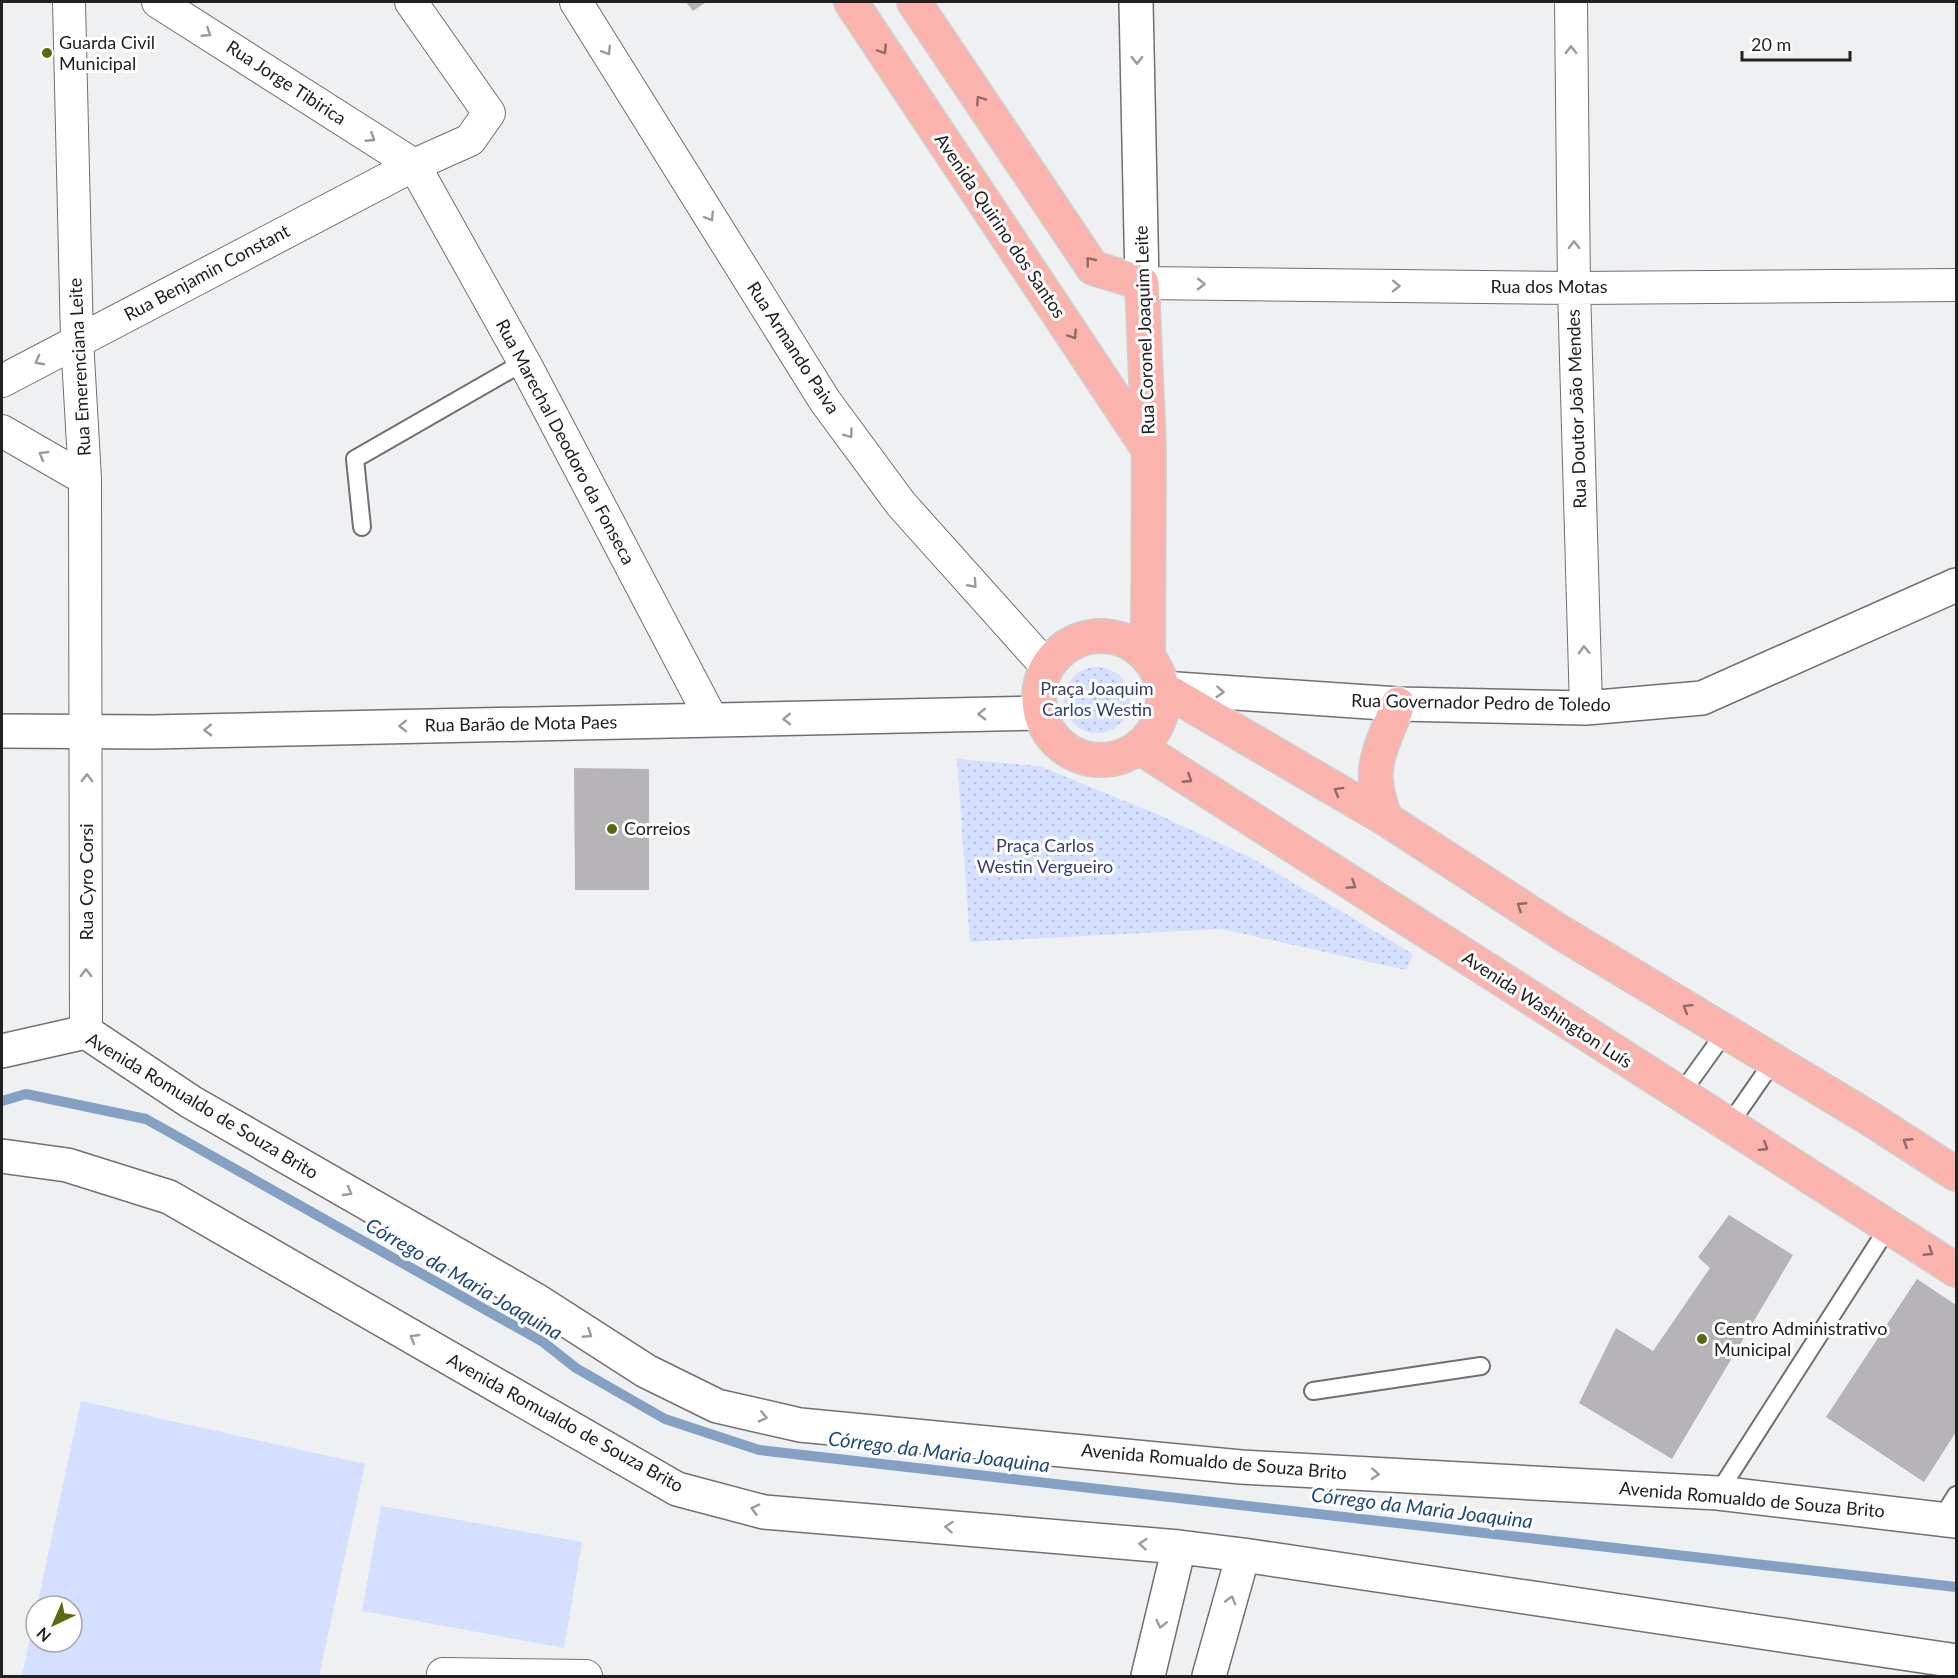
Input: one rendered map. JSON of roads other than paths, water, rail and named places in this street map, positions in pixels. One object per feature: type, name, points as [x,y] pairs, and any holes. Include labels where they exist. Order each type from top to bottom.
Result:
[{"type":"main road","name":"Avenida Quirino dos Santos","points":[[851,2],[1149,450]]},
{"type":"main road","points":[[914,2],[1093,268],[1142,283]]},
{"type":"main road","name":"Rua Coronel Joaquim Leite","points":[[1136,2],[1142,283],[1149,450],[1148,658]]},
{"type":"main road","name":"Rua Governador Pedro de Toledo","points":[[1162,688],[1398,705],[1586,708],[1702,699],[1956,585]]},
{"type":"main road","points":[[1095,636],[1123,642],[1148,658],[1157,672],[1162,688],[1162,704],[1158,721],[1150,735],[1139,747],[1121,757],[1101,760],[1080,757],[1063,747],[1049,732],[1041,713],[1041,682],[1047,667],[1067,646],[1095,636]]},
{"type":"main road","points":[[1162,688],[1386,819],[1560,932],[1726,1030],[1956,1174]]},
{"type":"main road","points":[[1386,819],[1376,796],[1374,769],[1398,705]]},
{"type":"main road","name":"Rua Barão de Mota Paes","points":[[2,731],[87,733],[1041,713]]},
{"type":"main road","name":"Avenida Washington Luís","points":[[1139,747],[1956,1270]]},
{"type":"main road","name":"Avenida Romualdo de Souza Brito","points":[[2,1051],[86,1032],[191,1102],[534,1299],[646,1371],[717,1406],[800,1425],[1241,1467],[1718,1493],[1951,1512]]},
{"type":"main road","name":"Avenida Romualdo de Souza Brito","points":[[2,1155],[67,1164],[169,1197],[677,1489],[764,1512],[1179,1547],[1956,1661]]},
{"type":"main road","points":[[1148,1677],[1179,1547]]},
{"type":"main road","points":[[1209,1677],[1243,1555]]},
{"type":"street","name":"Rua Emerenciana Leite","points":[[69,2],[77,340],[85,479],[87,733]]},
{"type":"street","name":"Rua Jorge Tibirica","points":[[158,2],[414,165]]},
{"type":"street","name":"Rua Benjamin Constant","points":[[2,381],[414,165],[470,140],[489,113],[411,2]]},
{"type":"street","name":"Rua Armando Paiva","points":[[576,2],[825,401],[901,504],[1047,667]]},
{"type":"street","name":"Rua Doutor João Mendes","points":[[1571,2],[1574,288],[1586,708]]},
{"type":"street","name":"Rua Marechal Deodoro da Fonseca","points":[[414,165],[524,362],[712,720]]},
{"type":"street","name":"Rua dos Motas","points":[[1142,283],[1574,288],[1956,285]]},
{"type":"street","points":[[2,431],[85,479]]},
{"type":"street","name":"Rua Cyro Corsi","points":[[86,1032],[87,733]]},
{"type":"street","points":[[442,1677],[443,1674],[586,1677]]},
{"type":"lane","points":[[362,526],[355,459],[524,362]]},
{"type":"lane","points":[[1680,1095],[1726,1030]]},
{"type":"lane","points":[[1729,1125],[1774,1060]]},
{"type":"lane","points":[[1718,1493],[1889,1226]]},
{"type":"lane","points":[[1312,1391],[1481,1366]]},
{"type":"waterway","name":"Córrego da Maria Joaquina","points":[[2,1101],[26,1094],[146,1119],[543,1342],[576,1368],[665,1419],[759,1450],[1956,1587]]},
{"type":"place","name":"Guarda Civil Municipal","points":[[47,53]]},
{"type":"place","name":"Correios","points":[[612,829]]},
{"type":"place","name":"Centro Administrativo Municipal","points":[[1702,1339]]},
{"type":"park label","name":"Praça Joaquim Carlos Westin","points":[[1097,699]]},
{"type":"park label","name":"Praça Carlos Westin Vergueiro","points":[[1045,856]]}]
